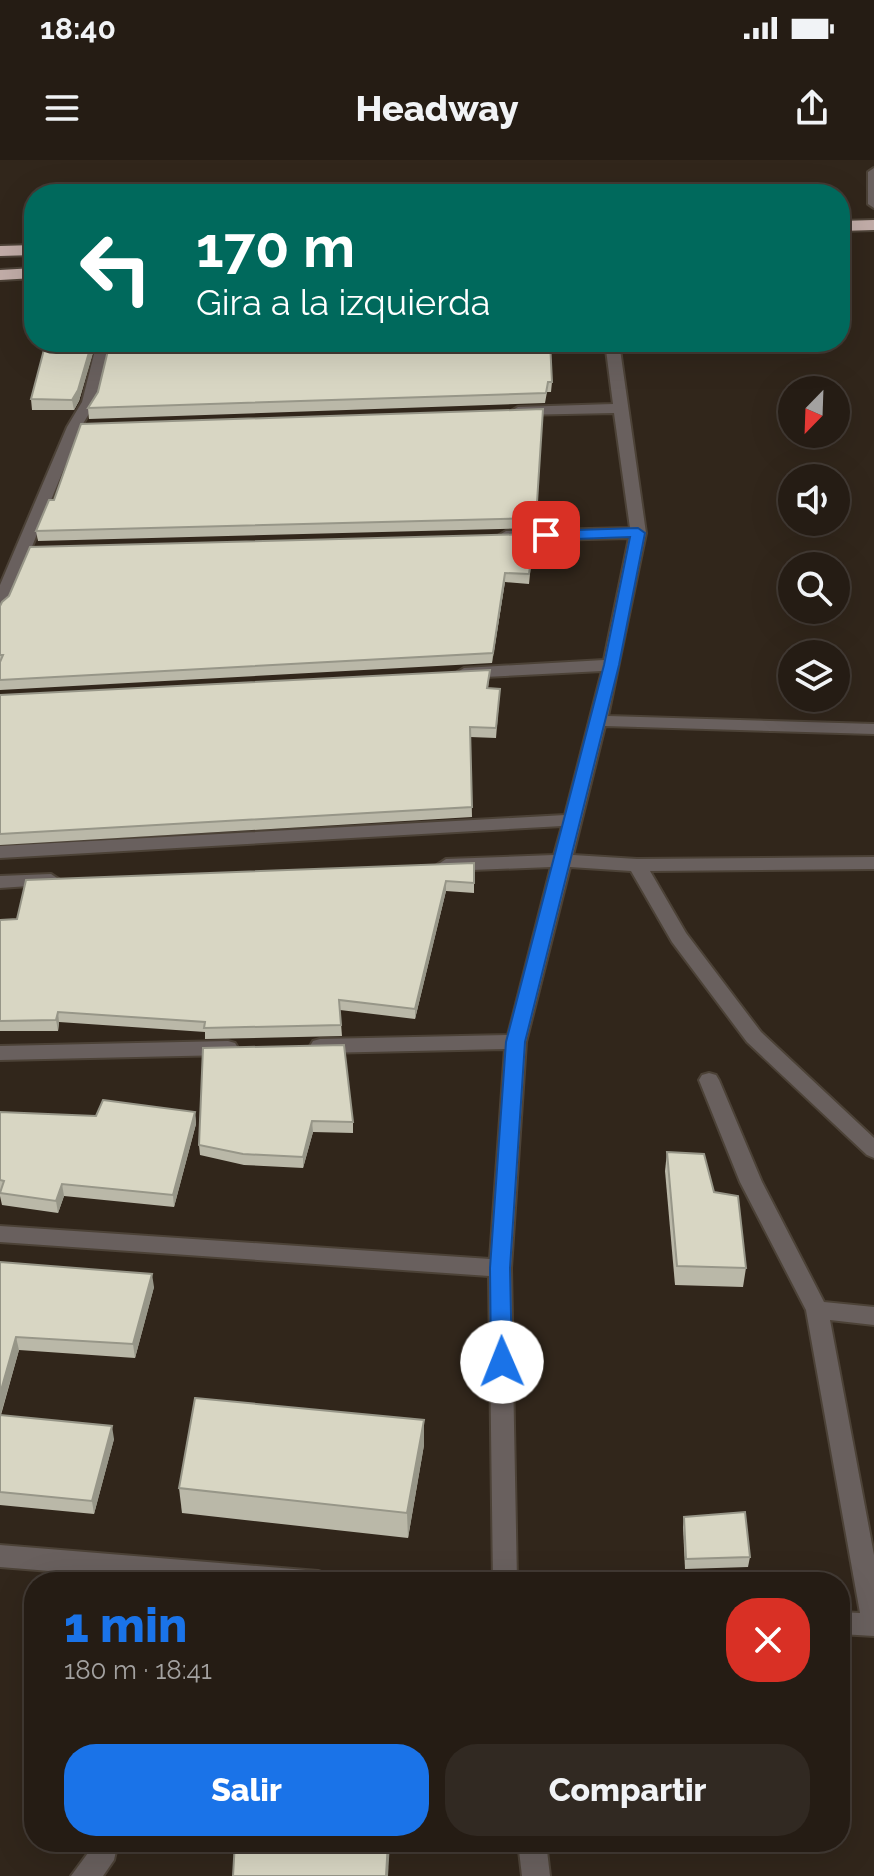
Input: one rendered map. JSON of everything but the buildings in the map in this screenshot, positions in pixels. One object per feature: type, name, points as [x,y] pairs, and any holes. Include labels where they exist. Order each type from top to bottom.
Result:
[{"type":"highway","points":[[850,226],[874,225]]},
{"type":"highway","points":[[0,251],[24,250]]},
{"type":"highway","points":[[0,275],[24,274]]},
{"type":"street","points":[[874,172],[874,204]]},
{"type":"street","points":[[0,605],[31,548],[82,427],[102,352]]},
{"type":"street","points":[[505,1572],[500,1268],[516,1042],[612,665],[638,533],[614,352]]},
{"type":"street","points":[[496,412],[622,408]]},
{"type":"street","points":[[496,536],[638,533]]},
{"type":"street","points":[[439,674],[612,665]]},
{"type":"street","points":[[598,721],[874,729]]},
{"type":"street","points":[[0,852],[574,820]]},
{"type":"street","points":[[422,866],[563,861],[637,865],[874,863]]},
{"type":"street","points":[[637,865],[679,937],[754,1037],[873,1149]]},
{"type":"street","points":[[0,882],[63,880]]},
{"type":"street","points":[[297,1047],[516,1042]]},
{"type":"street","points":[[0,1053],[250,1048]]},
{"type":"street","points":[[709,1080],[751,1182],[817,1310],[874,1624],[850,1623]]},
{"type":"street","points":[[0,1234],[500,1268]]},
{"type":"street","points":[[817,1310],[874,1316]]},
{"type":"street","points":[[0,1556],[135,1572]]},
{"type":"street","points":[[85,1876],[100,1860],[102,1852]]},
{"type":"street","points":[[533,1852],[536,1876]]},
{"type":"route","points":[[502,1362],[500,1268],[516,1042],[612,665],[638,533],[546,535]]}]
